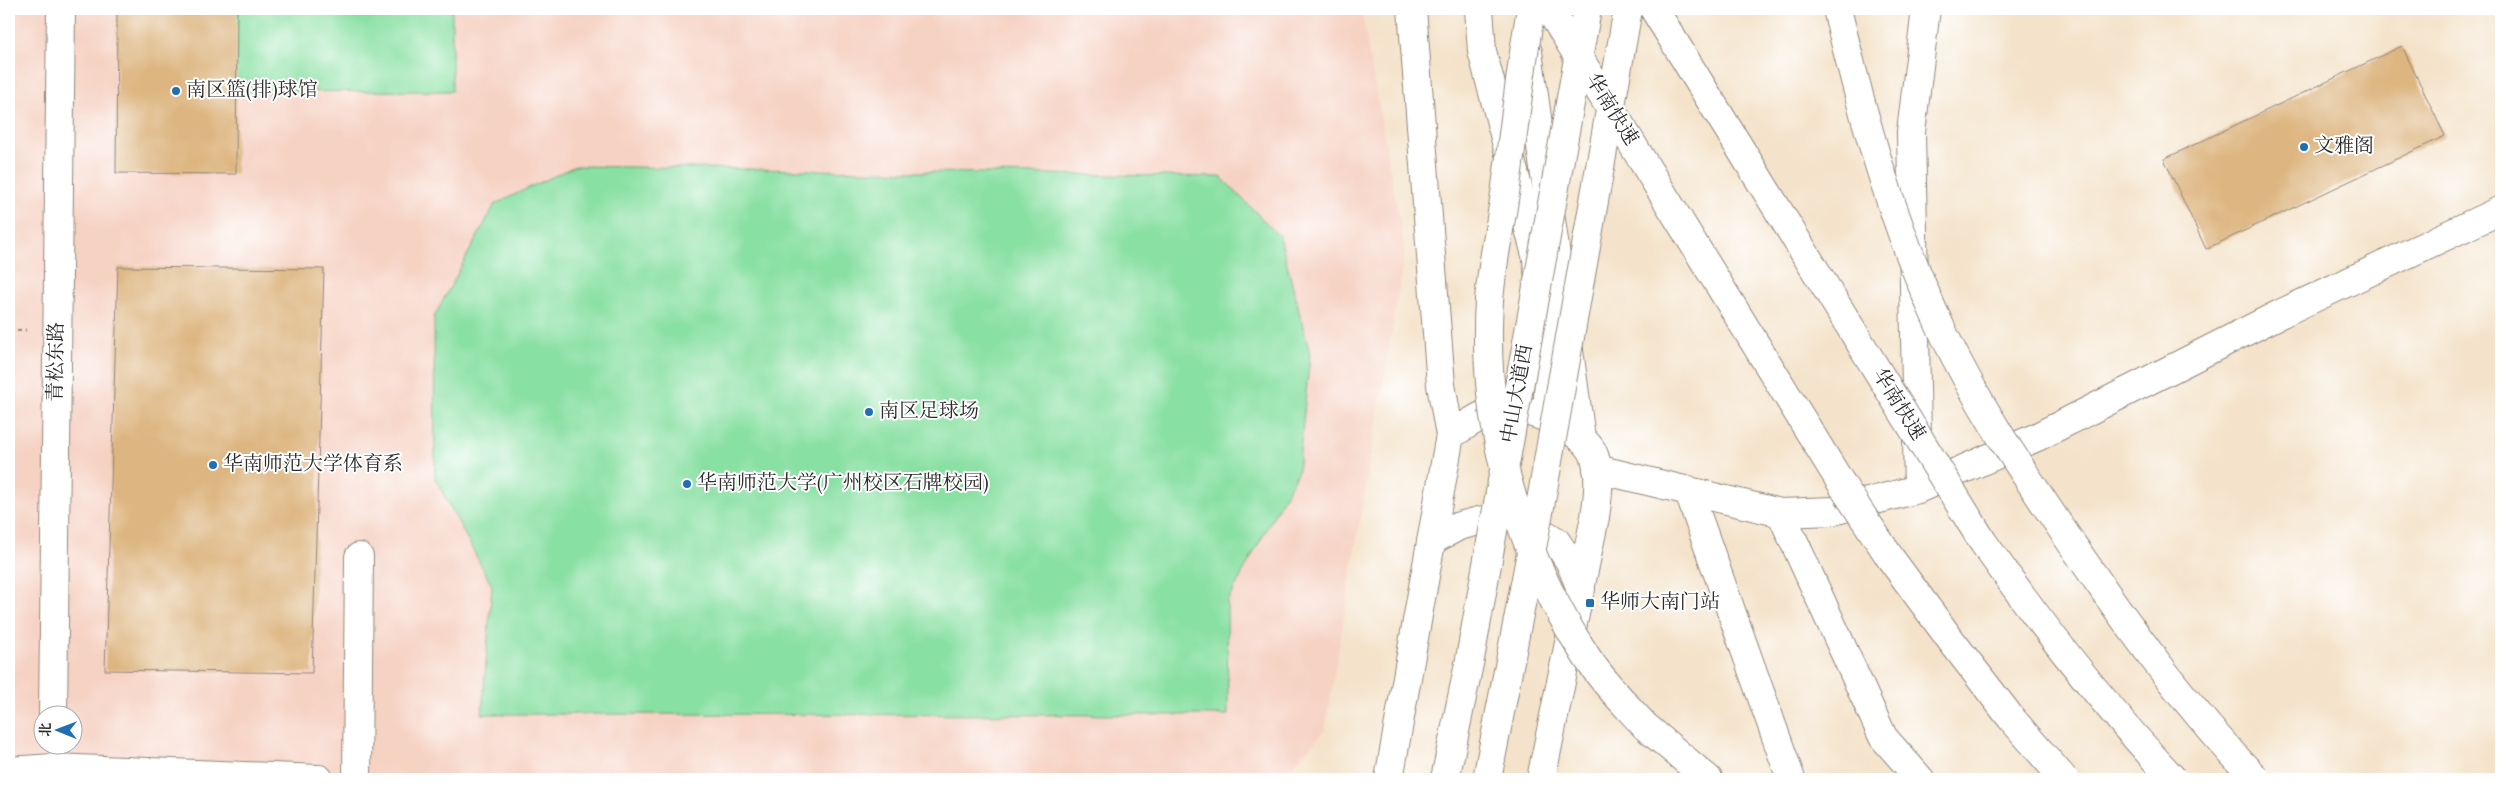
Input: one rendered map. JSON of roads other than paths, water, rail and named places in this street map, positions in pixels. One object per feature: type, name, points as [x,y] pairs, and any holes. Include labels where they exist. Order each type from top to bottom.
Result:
[{"type":"main road","name":"青松东路","points":[[53,706],[61,9]]},
{"type":"main road","points":[[1389,779],[1450,435],[1441,385],[1412,9]]},
{"type":"main road","points":[[1479,9],[1482,51],[1537,259],[1549,375],[1547,418]]},
{"type":"main road","points":[[1522,9],[1581,438]]},
{"type":"main road","points":[[1531,9],[1489,301],[1490,394],[1498,442],[1523,534],[1562,616],[1587,658],[1617,696],[1645,726],[1708,779]]},
{"type":"main road","name":"华南快速","points":[[1549,9],[1846,491],[1891,558],[2004,710],[2064,779]]},
{"type":"main road","name":"中山大道西","points":[[1445,779],[1470,659],[1587,9]]},
{"type":"main road","name":"中山大道西","points":[[1486,779],[1539,512],[1628,9]]},
{"type":"main road","name":"华南快速","points":[[1654,9],[1983,542],[2050,634],[2144,748],[2173,779]]},
{"type":"main road","points":[[1837,9],[1876,160],[1941,327],[1972,386],[1998,432],[2043,502],[2133,632],[2169,678],[2256,779]]},
{"type":"main road","points":[[1918,489],[1911,132],[1926,9]]},
{"type":"main road","points":[[1598,469],[1781,513],[1833,511],[1918,489],[2037,437],[2282,314],[2501,210]]},
{"type":"main road","points":[[1450,435],[1488,412],[1503,409],[1547,418],[1581,438],[1594,454],[1598,469],[1596,516],[1541,779]]},
{"type":"main road","points":[[1688,490],[1791,779]]},
{"type":"main road","points":[[1781,513],[1883,737],[1920,779]]},
{"type":"main road","points":[[1431,541],[1458,526],[1506,517],[1520,519],[1556,541],[1570,562],[1581,589]]},
{"type":"main road","points":[[358,779],[359,557]]},
{"type":"main road","points":[[9,771],[53,764],[319,779]]},
{"type":"place","name":"南区篮(排)球馆","points":[[176,91]]},
{"type":"place","name":"文雅阁","points":[[2304,147]]},
{"type":"place","name":"南区足球场","points":[[869,412]]},
{"type":"place","name":"华南师范大学体育系","points":[[213,465]]},
{"type":"place","name":"华南师范大学(广州校区石牌校园)","points":[[687,484]]},
{"type":"place","name":"华师大南门站","points":[[1590,603]]}]
